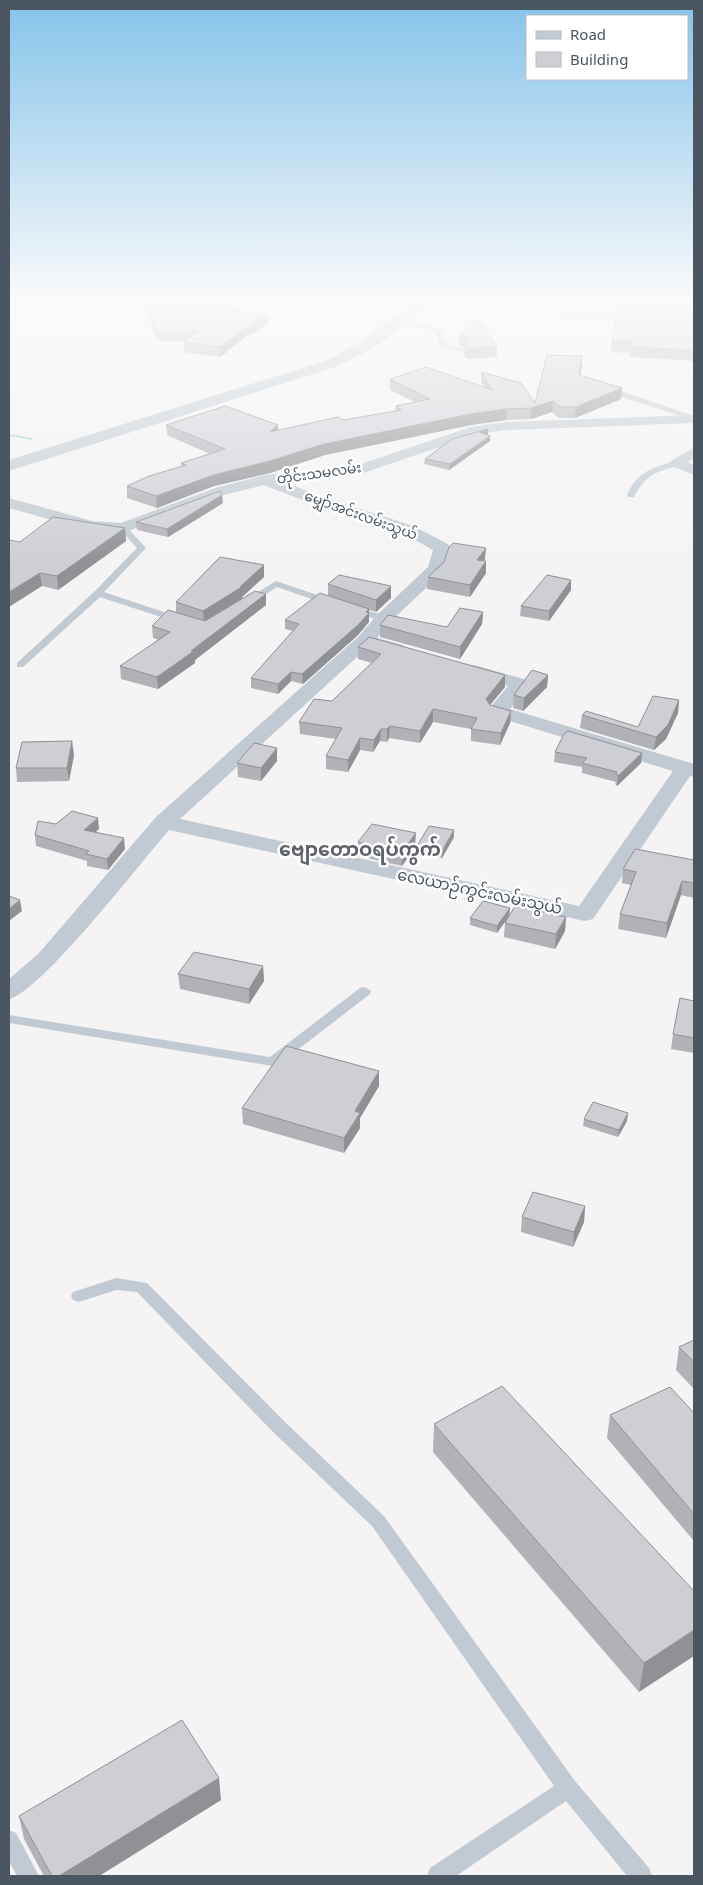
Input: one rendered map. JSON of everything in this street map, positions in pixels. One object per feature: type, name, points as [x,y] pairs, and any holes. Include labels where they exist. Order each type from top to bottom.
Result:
[{"type":"street","points":[[9,460],[225,391]]},
{"type":"street","points":[[9,466],[245,391]]},
{"type":"street","name":"တိုင်းသမလမ်း","points":[[9,503],[91,526],[123,528],[221,491],[265,480],[357,470],[476,430],[506,426],[694,419]]},
{"type":"street","points":[[677,463],[694,452]]},
{"type":"street","points":[[677,463],[694,470]]},
{"type":"street","name":"မျှော်အင်းလမ်းသွယ်","points":[[164,822],[365,640],[384,618],[436,569],[442,548],[407,529],[311,498],[265,480]]},
{"type":"street","points":[[365,640],[410,653]]},
{"type":"street","points":[[456,666],[520,684],[497,711],[690,770]]},
{"type":"street","name":"လေယာဉ်ကွင်းလမ်းသွယ်","points":[[164,822],[585,914],[690,770]]},
{"type":"street","points":[[9,992],[47,958],[164,822]]},
{"type":"lane","points":[[615,392],[694,419]]},
{"type":"lane","points":[[631,495],[634,484],[641,476],[677,463]]},
{"type":"lane","points":[[20,665],[98,593],[142,548],[123,528]]},
{"type":"lane","points":[[237,609],[276,584],[384,618]]},
{"type":"lane","points":[[98,593],[188,622]]},
{"type":"lane","points":[[9,1019],[272,1062],[365,992]]},
{"type":"lane","points":[[79,1296],[116,1284],[141,1287],[279,1427],[378,1521],[568,1788],[642,1876]]},
{"type":"lane","points":[[438,1876],[568,1788]]},
{"type":"lane","points":[[9,1840],[28,1876]]},
{"type":"building","points":[[414,391],[527,391],[535,403],[538,391],[615,391],[576,407],[560,407],[553,401],[531,408],[471,414],[324,444],[270,461],[214,475],[156,496],[127,486],[149,476],[186,465],[181,463],[225,449],[166,425],[225,406],[278,425],[270,432],[338,417],[344,420],[401,410],[396,406],[430,399]]},
{"type":"building","points":[[488,429],[479,432],[490,436],[450,464],[425,459],[452,439]]},
{"type":"building","points":[[220,491],[222,495],[167,529],[136,522]]},
{"type":"building","points":[[53,517],[125,528],[57,576],[40,573],[9,592],[9,540],[20,542]]},
{"type":"building","points":[[453,543],[486,548],[477,560],[486,561],[470,585],[428,577],[444,562],[449,547]]},
{"type":"building","points":[[220,557],[264,565],[240,587],[242,587],[203,611],[176,602]]},
{"type":"building","points":[[339,575],[391,586],[376,600],[328,584]]},
{"type":"building","points":[[547,575],[571,580],[549,611],[521,606]]},
{"type":"building","points":[[255,591],[266,594],[191,651],[194,651],[157,677],[120,666],[170,632],[152,626],[168,610],[205,621]]},
{"type":"building","points":[[320,593],[369,609],[366,612],[369,613],[302,674],[291,672],[278,684],[251,678],[299,624],[285,620]]},
{"type":"building","points":[[460,608],[483,612],[460,647],[380,625],[388,615],[447,627]]},
{"type":"building","points":[[369,637],[505,675],[486,699],[490,705],[511,711],[501,733],[471,729],[477,718],[433,709],[420,731],[390,726],[387,729],[381,729],[374,740],[360,738],[348,760],[326,756],[342,728],[299,722],[314,699],[332,701],[381,654],[358,647]]},
{"type":"building","points":[[532,670],[548,675],[524,698],[514,695]]},
{"type":"building","points":[[653,696],[679,700],[668,725],[656,737],[582,715],[586,711],[638,727]]},
{"type":"building","points":[[568,731],[642,753],[618,776],[617,772],[582,763],[587,758],[555,752],[564,734]]},
{"type":"building","points":[[72,741],[67,768],[16,768],[22,742]]},
{"type":"building","points":[[254,743],[277,748],[261,768],[237,763]]},
{"type":"building","points":[[72,811],[98,818],[84,830],[124,838],[107,859],[86,854],[89,851],[35,835],[38,821],[56,824]]},
{"type":"building","points":[[372,824],[416,833],[402,852],[358,842]]},
{"type":"building","points":[[429,826],[454,830],[442,851],[417,846]]},
{"type":"building","points":[[635,849],[694,860],[694,883],[682,881],[667,923],[620,914],[636,872],[623,869]]},
{"type":"building","points":[[9,896],[20,900],[9,909]]},
{"type":"building","points":[[483,901],[510,908],[497,926],[470,918]]},
{"type":"building","points":[[515,906],[566,917],[556,934],[505,923]]},
{"type":"building","points":[[194,952],[263,966],[249,989],[178,974]]},
{"type":"building","points":[[680,998],[694,1001],[694,1038],[673,1034]]},
{"type":"building","points":[[286,1046],[379,1071],[355,1111],[360,1113],[344,1138],[242,1108]]},
{"type":"building","points":[[593,1102],[628,1113],[619,1130],[584,1119]]},
{"type":"building","points":[[533,1192],[585,1206],[574,1232],[522,1217]]},
{"type":"building","points":[[694,1340],[694,1362],[679,1347]]},
{"type":"building","points":[[502,1386],[694,1591],[694,1630],[644,1663],[434,1424]]},
{"type":"building","points":[[670,1387],[694,1413],[694,1514],[610,1415]]},
{"type":"building","points":[[182,1720],[219,1778],[59,1876],[52,1876],[19,1816]]},
{"type":"district","name":"ဗျောတောဝရပ်ကွက်","points":[[360,849]]}]
